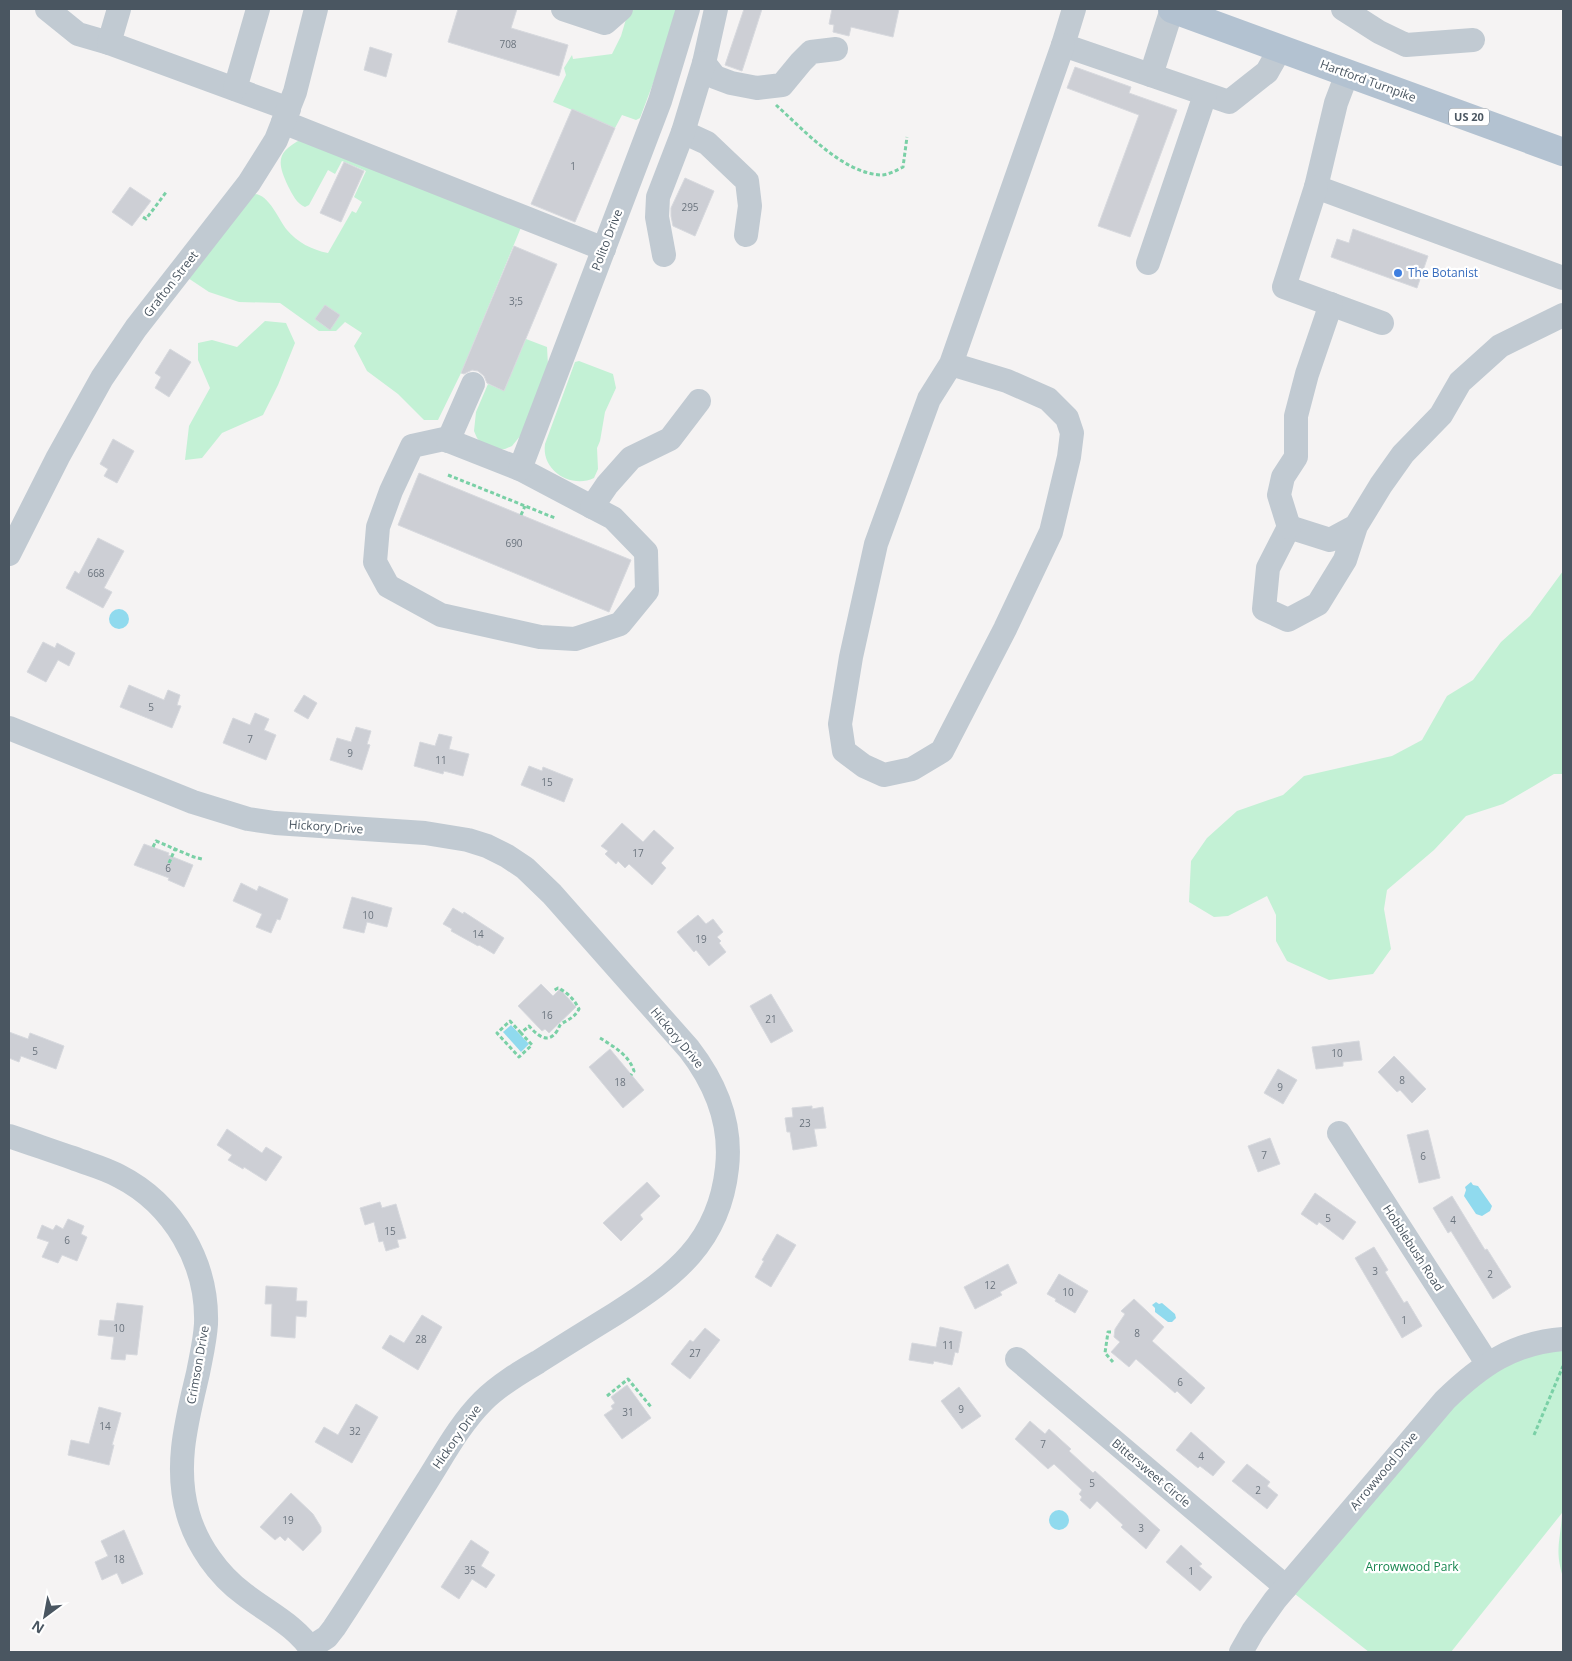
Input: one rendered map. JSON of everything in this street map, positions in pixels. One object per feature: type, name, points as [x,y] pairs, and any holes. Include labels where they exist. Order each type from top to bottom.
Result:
[{"type":"main road","name":"Hartford Turnpike","points":[[1172,9],[1563,152]]},
{"type":"street","points":[[47,9],[78,34],[109,43],[235,89],[286,115],[604,249]]},
{"type":"street","points":[[109,43],[119,9]]},
{"type":"street","points":[[235,89],[258,9]]},
{"type":"street","name":"Grafton Street","points":[[9,554],[54,464],[102,378],[136,328],[249,183],[272,147],[295,92],[316,9]]},
{"type":"street","points":[[563,9],[605,23],[621,9]]},
{"type":"street","name":"Polito Drive","points":[[520,469],[660,101],[688,9]]},
{"type":"street","points":[[664,255],[657,217],[658,197],[683,132],[704,63],[716,9]]},
{"type":"street","points":[[951,364],[1007,381],[1048,399],[1066,418],[1072,433],[1069,457],[1051,532],[1005,629],[942,750],[912,769],[884,775],[864,766],[844,751],[840,724],[851,657],[876,544],[928,399],[951,364],[1074,9]]},
{"type":"street","points":[[1151,76],[1172,9]]},
{"type":"street","points":[[1343,9],[1379,32],[1406,45],[1473,40]]},
{"type":"street","points":[[1063,45],[1229,102],[1267,72],[1280,49]]},
{"type":"street","points":[[704,63],[715,77],[731,83],[757,88],[782,85],[811,52],[836,49]]},
{"type":"street","points":[[1347,74],[1336,103],[1316,187],[1284,287],[1382,323]]},
{"type":"street","points":[[1148,263],[1205,95]]},
{"type":"street","points":[[683,132],[708,143],[747,181],[750,206],[746,235]]},
{"type":"street","points":[[1316,187],[1563,278]]},
{"type":"street","points":[[1331,304],[1307,374],[1296,416],[1296,457],[1283,477],[1280,495],[1289,527],[1268,568],[1264,608],[1288,620],[1318,604],[1345,560],[1356,526],[1381,485],[1403,454],[1441,415],[1460,382],[1500,346],[1563,315]]},
{"type":"street","points":[[448,441],[473,384]]},
{"type":"street","points":[[592,507],[607,485],[630,458],[670,439],[699,401]]},
{"type":"street","points":[[444,439],[520,469],[613,518],[646,552],[648,591],[620,624],[575,640],[540,637],[441,615],[388,586],[375,562],[378,527],[391,491],[412,446],[444,439]]},
{"type":"street","points":[[1289,527],[1330,540],[1356,526]]},
{"type":"street","name":"Hickory Drive","points":[[9,728],[193,802],[248,819],[274,823],[435,834],[468,840],[500,852],[524,868],[552,894],[684,1043],[702,1066],[720,1103],[728,1142],[726,1180],[715,1217],[696,1250],[654,1289],[511,1378],[483,1401],[460,1430],[334,1628],[311,1650]]},
{"type":"street","name":"Hobblebush Road","points":[[1339,1133],[1487,1363]]},
{"type":"street","name":"Crimson Drive","points":[[9,1136],[118,1175],[152,1198],[180,1230],[198,1267],[206,1306],[204,1344],[184,1434],[182,1454],[181,1475],[189,1516],[204,1551],[229,1581],[243,1594],[284,1622],[311,1650]]},
{"type":"street","name":"Arrowwood Drive","points":[[1242,1652],[1264,1615],[1286,1587],[1445,1400],[1487,1363],[1506,1353],[1546,1341],[1563,1339]]},
{"type":"street","name":"Bittersweet Circle","points":[[1017,1359],[1286,1587]]},
{"type":"path","points":[[757,88],[822,146],[856,169],[883,175],[903,167],[907,137]]},
{"type":"path","points":[[144,217],[146,219],[167,191]]},
{"type":"path","points":[[448,475],[555,518]]},
{"type":"path","points":[[522,515],[525,506]]},
{"type":"path","points":[[153,847],[156,841],[194,857],[202,858]]},
{"type":"path","points":[[169,863],[175,849]]},
{"type":"path","points":[[521,1033],[529,1026],[538,1036],[545,1039],[552,1036],[560,1024],[575,1016],[578,1008],[576,1003],[562,990],[558,988],[553,991]]},
{"type":"path","points":[[510,1021],[521,1033],[532,1045],[519,1057],[497,1033],[510,1021]]},
{"type":"path","points":[[600,1038],[613,1046],[628,1060],[634,1071],[631,1075]]},
{"type":"path","points":[[1111,1332],[1108,1332],[1104,1353],[1113,1362]]},
{"type":"path","points":[[1534,1435],[1563,1366]]},
{"type":"path","points":[[607,1396],[628,1379],[651,1406]]},
{"type":"green space","points":[[629,9],[681,9],[640,118],[636,120],[622,115],[615,128],[553,102],[566,75],[564,68],[572,55],[573,59],[612,54],[621,36]]},
{"type":"green space","points":[[302,139],[522,225],[461,373],[438,420],[424,420],[398,394],[367,371],[354,346],[362,333],[345,322],[336,331],[319,331],[280,303],[239,302],[209,292],[188,278],[253,194],[264,197],[287,230],[300,242],[316,250],[328,253],[352,211],[356,213],[362,202],[354,197],[366,171],[342,161],[335,174],[328,170],[309,205],[302,206],[291,192],[284,178],[281,158],[287,148]]},
{"type":"green space","points":[[265,321],[286,323],[295,343],[278,385],[263,415],[222,433],[202,458],[185,460],[189,426],[210,388],[198,360],[198,343],[212,340],[237,347]]},
{"type":"green space","points":[[526,339],[547,347],[548,365],[521,435],[512,446],[505,449],[497,449],[482,444],[474,431],[476,412],[488,384],[504,391]]},
{"type":"green space","points":[[579,361],[613,374],[616,388],[605,412],[597,448],[598,469],[594,478],[585,481],[576,481],[560,475],[553,470],[545,454],[545,444],[575,362]]},
{"type":"green space","points":[[1563,571],[1563,774],[1554,774],[1503,804],[1466,816],[1434,850],[1387,890],[1384,909],[1391,949],[1373,974],[1329,980],[1287,961],[1276,941],[1276,915],[1267,896],[1228,916],[1214,917],[1189,902],[1191,861],[1207,838],[1237,811],[1283,795],[1304,776],[1392,756],[1422,740],[1447,696],[1473,680],[1501,642],[1530,616]]},
{"type":"green space","name":"Arrowwood Park","points":[[1563,1340],[1563,1577],[1558,1551],[1562,1513],[1451,1652],[1369,1652],[1286,1587],[1466,1379]]},
{"type":"water","points":[[119,609],[126,612],[129,619],[126,626],[119,629],[112,626],[109,619],[112,612]]},
{"type":"water","points":[[511,1025],[529,1044],[521,1052],[503,1032]]},
{"type":"water","points":[[1471,1182],[1473,1185],[1478,1186],[1492,1206],[1490,1211],[1482,1216],[1476,1214],[1464,1196],[1465,1187]]},
{"type":"water","points":[[1156,1302],[1162,1303],[1175,1314],[1176,1318],[1172,1322],[1168,1322],[1155,1312],[1155,1308],[1152,1305]]},
{"type":"water","points":[[1059,1510],[1066,1513],[1069,1520],[1066,1527],[1059,1530],[1052,1527],[1049,1520],[1052,1513]]},
{"type":"building","points":[[458,9],[517,9],[511,28],[568,45],[559,76],[448,42]]},
{"type":"building","points":[[744,9],[762,9],[742,71],[725,65]]},
{"type":"building","points":[[832,9],[899,9],[893,37],[851,27],[849,36],[833,32],[834,25],[829,24]]},
{"type":"building","points":[[370,47],[392,54],[386,77],[364,70]]},
{"type":"building","points":[[1075,67],[1131,87],[1129,93],[1177,110],[1130,237],[1098,226],[1139,115],[1067,88]]},
{"type":"building","points":[[572,109],[615,128],[575,222],[531,204]]},
{"type":"building","points":[[344,162],[364,171],[341,222],[320,213]]},
{"type":"building","points":[[685,178],[714,191],[695,236],[673,226],[671,216],[671,208]]},
{"type":"building","points":[[130,187],[151,201],[132,226],[112,212]]},
{"type":"building","name":"The Botanist","points":[[1353,229],[1428,256],[1417,288],[1331,257],[1337,239],[1349,243]]},
{"type":"building","points":[[514,246],[557,264],[504,391],[487,383],[484,376],[478,371],[472,370],[464,374],[461,373]]},
{"type":"building","points":[[325,305],[340,315],[330,330],[315,319]]},
{"type":"building","points":[[170,349],[191,362],[169,397],[155,388],[161,377],[155,373]]},
{"type":"building","points":[[113,439],[134,451],[117,483],[104,476],[108,469],[100,464]]},
{"type":"building","points":[[419,473],[631,560],[609,612],[398,525]]},
{"type":"building","points":[[98,538],[124,551],[104,588],[112,592],[103,608],[66,588],[75,571],[79,574]]},
{"type":"building","points":[[43,642],[55,648],[57,643],[75,653],[69,666],[58,660],[46,682],[27,672]]},
{"type":"building","points":[[129,685],[164,700],[168,690],[180,695],[177,705],[181,706],[172,728],[120,707]]},
{"type":"building","points":[[304,695],[317,703],[308,719],[294,711]]},
{"type":"building","points":[[255,713],[269,719],[264,730],[276,735],[266,760],[223,743],[233,718],[250,725]]},
{"type":"building","points":[[356,727],[371,731],[367,744],[370,745],[362,770],[330,760],[337,738],[351,742]]},
{"type":"building","points":[[439,734],[452,737],[449,749],[469,754],[463,776],[444,771],[443,774],[414,766],[420,742],[435,746]]},
{"type":"building","points":[[529,766],[542,771],[543,767],[573,779],[564,802],[521,785]]},
{"type":"building","points":[[622,823],[643,842],[654,830],[674,848],[661,863],[666,868],[652,885],[629,864],[625,868],[618,861],[616,864],[605,854],[608,851],[601,846]]},
{"type":"building","points":[[144,844],[169,853],[168,855],[193,865],[184,887],[168,880],[169,878],[134,865]]},
{"type":"building","points":[[241,883],[257,891],[259,886],[288,899],[280,920],[277,919],[271,933],[256,927],[262,914],[233,901]]},
{"type":"building","points":[[352,897],[392,908],[387,927],[367,922],[364,933],[343,928]]},
{"type":"building","points":[[453,908],[463,914],[464,912],[504,938],[494,954],[451,931],[452,929],[443,924]]},
{"type":"building","points":[[698,915],[706,924],[713,919],[723,932],[717,937],[726,952],[709,966],[677,932]]},
{"type":"building","points":[[541,984],[553,996],[560,989],[576,1007],[549,1033],[545,1029],[542,1031],[518,1006]]},
{"type":"building","points":[[771,994],[793,1031],[771,1043],[750,1006]]},
{"type":"building","points":[[9,1032],[28,1039],[30,1033],[64,1046],[56,1069],[21,1056],[19,1062],[9,1058]]},
{"type":"building","points":[[1359,1041],[1362,1060],[1343,1062],[1343,1066],[1316,1069],[1312,1047]]},
{"type":"building","points":[[610,1049],[644,1090],[623,1108],[589,1067]]},
{"type":"building","points":[[1394,1056],[1426,1089],[1412,1103],[1400,1090],[1397,1092],[1378,1072]]},
{"type":"building","points":[[1278,1069],[1297,1080],[1283,1104],[1264,1093]]},
{"type":"building","points":[[812,1106],[812,1109],[823,1107],[826,1128],[814,1129],[817,1146],[793,1150],[785,1118],[793,1117],[792,1108]]},
{"type":"building","points":[[227,1129],[262,1153],[266,1147],[282,1157],[266,1181],[244,1167],[243,1169],[228,1160],[232,1155],[217,1145]]},
{"type":"building","points":[[1428,1130],[1440,1178],[1419,1183],[1407,1135]]},
{"type":"building","points":[[1270,1138],[1280,1164],[1258,1172],[1248,1146]]},
{"type":"building","points":[[647,1182],[660,1196],[640,1215],[643,1219],[621,1241],[603,1223]]},
{"type":"building","points":[[1315,1193],[1356,1222],[1343,1240],[1319,1222],[1317,1225],[1301,1214]]},
{"type":"building","points":[[1452,1196],[1485,1250],[1487,1249],[1511,1287],[1493,1299],[1451,1231],[1448,1233],[1433,1208]]},
{"type":"building","points":[[380,1202],[382,1208],[396,1204],[406,1238],[397,1240],[399,1247],[386,1251],[383,1241],[379,1242],[374,1222],[365,1225],[360,1208]]},
{"type":"building","points":[[68,1219],[84,1226],[81,1234],[87,1237],[77,1261],[62,1255],[58,1263],[42,1257],[49,1242],[37,1238],[42,1225],[53,1230],[56,1225],[63,1229]]},
{"type":"building","points":[[777,1234],[796,1245],[771,1287],[755,1277],[764,1261],[762,1260]]},
{"type":"building","points":[[1374,1247],[1388,1270],[1385,1272],[1404,1303],[1407,1301],[1422,1326],[1402,1338],[1355,1258]]},
{"type":"building","points":[[1008,1264],[1017,1283],[1000,1292],[1002,1295],[975,1309],[964,1287]]},
{"type":"building","points":[[1059,1274],[1088,1291],[1075,1313],[1047,1294]]},
{"type":"building","points":[[266,1286],[297,1288],[296,1301],[307,1301],[306,1317],[296,1316],[295,1338],[271,1336],[272,1304],[265,1304]]},
{"type":"building","points":[[1134,1299],[1164,1327],[1152,1341],[1205,1388],[1191,1404],[1177,1391],[1175,1393],[1136,1359],[1129,1367],[1111,1352],[1120,1342],[1114,1337],[1115,1329],[1125,1314],[1121,1311]]},
{"type":"building","points":[[117,1303],[143,1306],[137,1355],[126,1354],[125,1360],[111,1359],[114,1337],[98,1335],[100,1320],[114,1321]]},
{"type":"building","points":[[422,1315],[442,1327],[418,1370],[382,1348],[390,1335],[404,1343]]},
{"type":"building","points":[[940,1327],[962,1332],[958,1353],[955,1352],[952,1365],[934,1361],[933,1364],[909,1360],[912,1343],[936,1347]]},
{"type":"building","points":[[705,1328],[720,1340],[690,1379],[671,1364],[690,1340],[693,1342]]},
{"type":"building","points":[[627,1385],[651,1418],[622,1439],[604,1415],[613,1409],[611,1406],[615,1403],[611,1397]]},
{"type":"building","points":[[959,1387],[981,1416],[962,1429],[941,1401]]},
{"type":"building","points":[[356,1404],[378,1417],[352,1463],[315,1442],[324,1427],[338,1435]]},
{"type":"building","points":[[99,1407],[121,1413],[112,1445],[114,1445],[109,1465],[68,1455],[71,1440],[89,1444]]},
{"type":"building","points":[[1030,1421],[1045,1434],[1049,1429],[1093,1473],[1095,1471],[1160,1530],[1146,1549],[1121,1527],[1123,1525],[1097,1501],[1090,1509],[1080,1500],[1082,1497],[1079,1494],[1082,1490],[1054,1464],[1048,1469],[1015,1439]]},
{"type":"building","points":[[1191,1432],[1225,1462],[1213,1476],[1200,1466],[1198,1468],[1176,1450]]},
{"type":"building","points":[[1247,1464],[1270,1482],[1267,1486],[1278,1495],[1267,1509],[1232,1481]]},
{"type":"building","points":[[291,1493],[313,1514],[321,1527],[321,1532],[303,1551],[288,1537],[285,1541],[280,1536],[275,1540],[260,1527]]},
{"type":"building","points":[[124,1530],[143,1574],[122,1584],[117,1573],[102,1580],[95,1562],[108,1556],[101,1541]]},
{"type":"building","points":[[471,1540],[489,1552],[481,1566],[495,1575],[486,1588],[472,1579],[459,1599],[441,1587]]},
{"type":"building","points":[[1181,1545],[1202,1564],[1199,1566],[1212,1577],[1200,1591],[1166,1562]]},
{"type":"place","name":"The Botanist","points":[[1398,273]]}]
